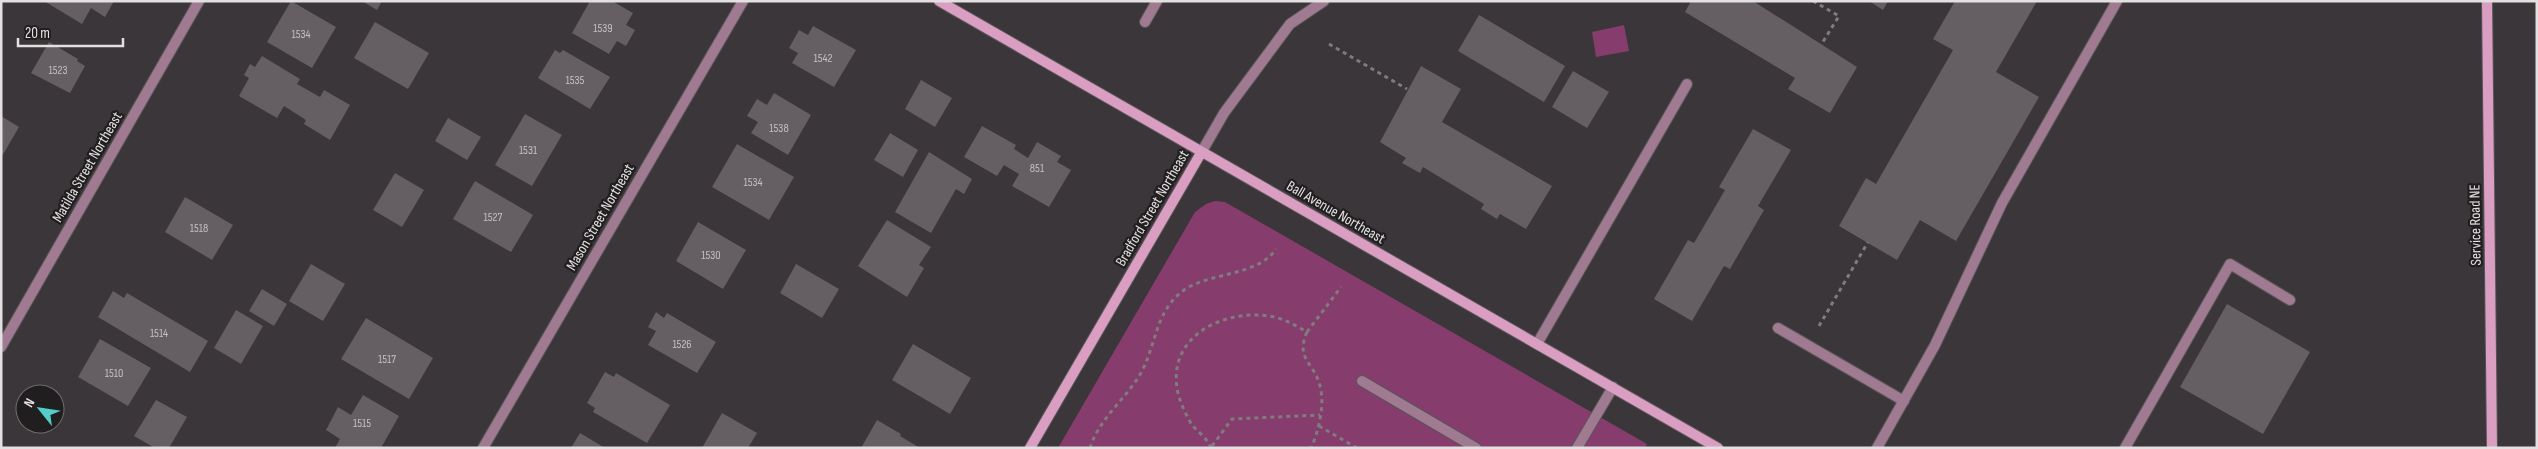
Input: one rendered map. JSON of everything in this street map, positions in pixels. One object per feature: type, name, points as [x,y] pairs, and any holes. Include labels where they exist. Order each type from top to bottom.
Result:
[{"type":"street","name":"Matilda Street Northeast","points":[[1,347],[199,1]]},
{"type":"street","name":"Mason Street Northeast","points":[[482,448],[743,1]]},
{"type":"street","name":"Ball Avenue Northeast","points":[[939,1],[1718,448]]},
{"type":"street","points":[[1145,22],[1157,1]]},
{"type":"street","name":"Bradford Street Northeast","points":[[1030,448],[1224,113],[1290,24],[1324,1]]},
{"type":"street","points":[[1876,448],[1935,345],[2002,203],[2116,1]]},
{"type":"street","name":"Service Road NE","points":[[2486,1],[2492,448]]},
{"type":"street","points":[[1537,344],[1687,84]]},
{"type":"street","points":[[2125,448],[2230,264],[2290,300]]},
{"type":"street","points":[[1778,328],[1904,400]]},
{"type":"street","points":[[1362,381],[1476,448]]},
{"type":"street","points":[[1577,448],[1613,387]]},
{"type":"path","points":[[1813,1],[1839,16],[1822,45]]},
{"type":"path","points":[[1328,44],[1408,89]]},
{"type":"path","points":[[1808,346],[1868,242]]},
{"type":"path","points":[[1090,448],[1102,424],[1142,371],[1158,322],[1174,298],[1200,282],[1263,263],[1276,249]]},
{"type":"path","points":[[1311,448],[1319,426],[1320,386],[1302,352],[1302,344],[1307,332],[1341,287]]},
{"type":"path","points":[[1307,332],[1282,319],[1250,314],[1220,320],[1194,335],[1183,352],[1178,367],[1179,397],[1192,424],[1212,447],[1232,419],[1320,415]]},
{"type":"path","points":[[1319,426],[1357,448]]},
{"type":"shaded area","points":[[1624,25],[1629,51],[1596,57],[1592,32]]},
{"type":"shaded area","points":[[1215,201],[1225,202],[1647,444],[1645,448],[1058,448],[1195,212],[1206,204]]},
{"type":"building","points":[[44,1],[114,1],[105,17],[91,8],[82,24]]},
{"type":"building","points":[[291,1],[336,27],[312,68],[267,42]]},
{"type":"building","points":[[362,1],[382,1],[377,10]]},
{"type":"building","points":[[590,1],[612,1],[633,13],[626,25],[635,30],[626,46],[617,41],[609,54],[572,33]]},
{"type":"building","points":[[1691,1],[1753,1],[1857,67],[1830,113],[1788,89],[1795,78],[1685,12]]},
{"type":"building","points":[[1869,1],[1888,1],[1883,10]]},
{"type":"building","points":[[1955,1],[2037,1],[1996,72],[2039,97],[1956,241],[1920,220],[1897,260],[1839,226],[1866,178],[1876,184],[1953,50],[1933,39]]},
{"type":"building","points":[[1479,15],[1565,66],[1544,102],[1458,51]]},
{"type":"building","points":[[375,22],[429,53],[408,89],[354,58]]},
{"type":"building","points":[[813,26],[856,50],[834,87],[792,63],[798,53],[789,48],[799,30],[808,35]]},
{"type":"building","points":[[49,42],[78,59],[77,61],[85,66],[70,93],[31,73]]},
{"type":"building","points":[[555,50],[560,53],[563,50],[610,77],[590,109],[538,78]]},
{"type":"building","points":[[262,56],[300,79],[297,84],[320,97],[324,90],[350,105],[330,140],[304,124],[306,120],[284,106],[277,118],[239,96],[249,78],[244,75],[250,64],[255,67]]},
{"type":"building","points":[[1421,66],[1461,89],[1442,122],[1552,186],[1526,229],[1500,214],[1497,219],[1481,209],[1484,204],[1423,167],[1420,173],[1402,163],[1406,158],[1380,142]]},
{"type":"building","points":[[1573,71],[1609,92],[1587,128],[1552,107]]},
{"type":"building","points":[[921,80],[952,98],[935,127],[905,109]]},
{"type":"building","points":[[774,93],[811,115],[788,155],[751,133],[758,122],[747,116],[757,99],[767,105]]},
{"type":"building","points":[[525,114],[562,135],[532,186],[495,165]]},
{"type":"building","points":[[1,116],[19,127],[1,158]]},
{"type":"building","points":[[448,118],[481,137],[467,160],[435,141]]},
{"type":"building","points":[[982,126],[1016,145],[1014,149],[1028,158],[1037,142],[1061,156],[1057,162],[1071,170],[1049,207],[1012,186],[1019,174],[1004,165],[997,176],[964,157]]},
{"type":"building","points":[[1753,129],[1791,150],[1758,206],[1764,210],[1730,269],[1724,266],[1692,321],[1654,299],[1688,240],[1694,243],[1725,190],[1719,187]]},
{"type":"building","points":[[890,133],[918,150],[903,177],[874,160]]},
{"type":"building","points":[[737,144],[794,177],[769,220],[712,187]]},
{"type":"building","points":[[929,152],[972,179],[964,194],[956,189],[931,233],[895,212]]},
{"type":"building","points":[[395,173],[424,190],[402,227],[373,210]]},
{"type":"building","points":[[475,181],[533,215],[511,252],[453,219]]},
{"type":"building","points":[[185,197],[233,225],[212,260],[165,232]]},
{"type":"building","points":[[887,220],[931,247],[919,265],[924,268],[907,297],[858,266]]},
{"type":"building","points":[[698,222],[746,250],[723,289],[676,261]]},
{"type":"building","points":[[311,264],[345,284],[323,321],[289,301]]},
{"type":"building","points":[[796,264],[839,289],[822,318],[780,293]]},
{"type":"building","points":[[262,289],[287,304],[274,326],[249,311]]},
{"type":"building","points":[[113,291],[124,298],[127,293],[208,341],[190,372],[98,317]]},
{"type":"building","points":[[2227,304],[2310,352],[2263,434],[2180,387]]},
{"type":"building","points":[[236,310],[263,326],[241,364],[214,348]]},
{"type":"building","points":[[656,312],[664,318],[667,313],[716,342],[697,373],[648,345],[656,331],[648,327]]},
{"type":"building","points":[[366,318],[433,358],[409,399],[341,359]]},
{"type":"building","points":[[100,339],[151,368],[128,406],[78,377]]},
{"type":"building","points":[[913,344],[971,378],[950,414],[892,380]]},
{"type":"building","points":[[605,372],[614,377],[616,373],[670,405],[647,443],[593,412],[595,408],[587,403]]},
{"type":"building","points":[[363,395],[399,416],[381,448],[335,448],[340,439],[326,430],[338,407],[351,415]]},
{"type":"building","points":[[156,400],[187,417],[169,448],[155,448],[134,436]]},
{"type":"building","points":[[722,413],[757,433],[748,448],[702,448]]},
{"type":"building","points":[[877,420],[901,434],[900,436],[920,448],[861,448]]},
{"type":"building","points":[[580,433],[605,448],[571,448]]}]
